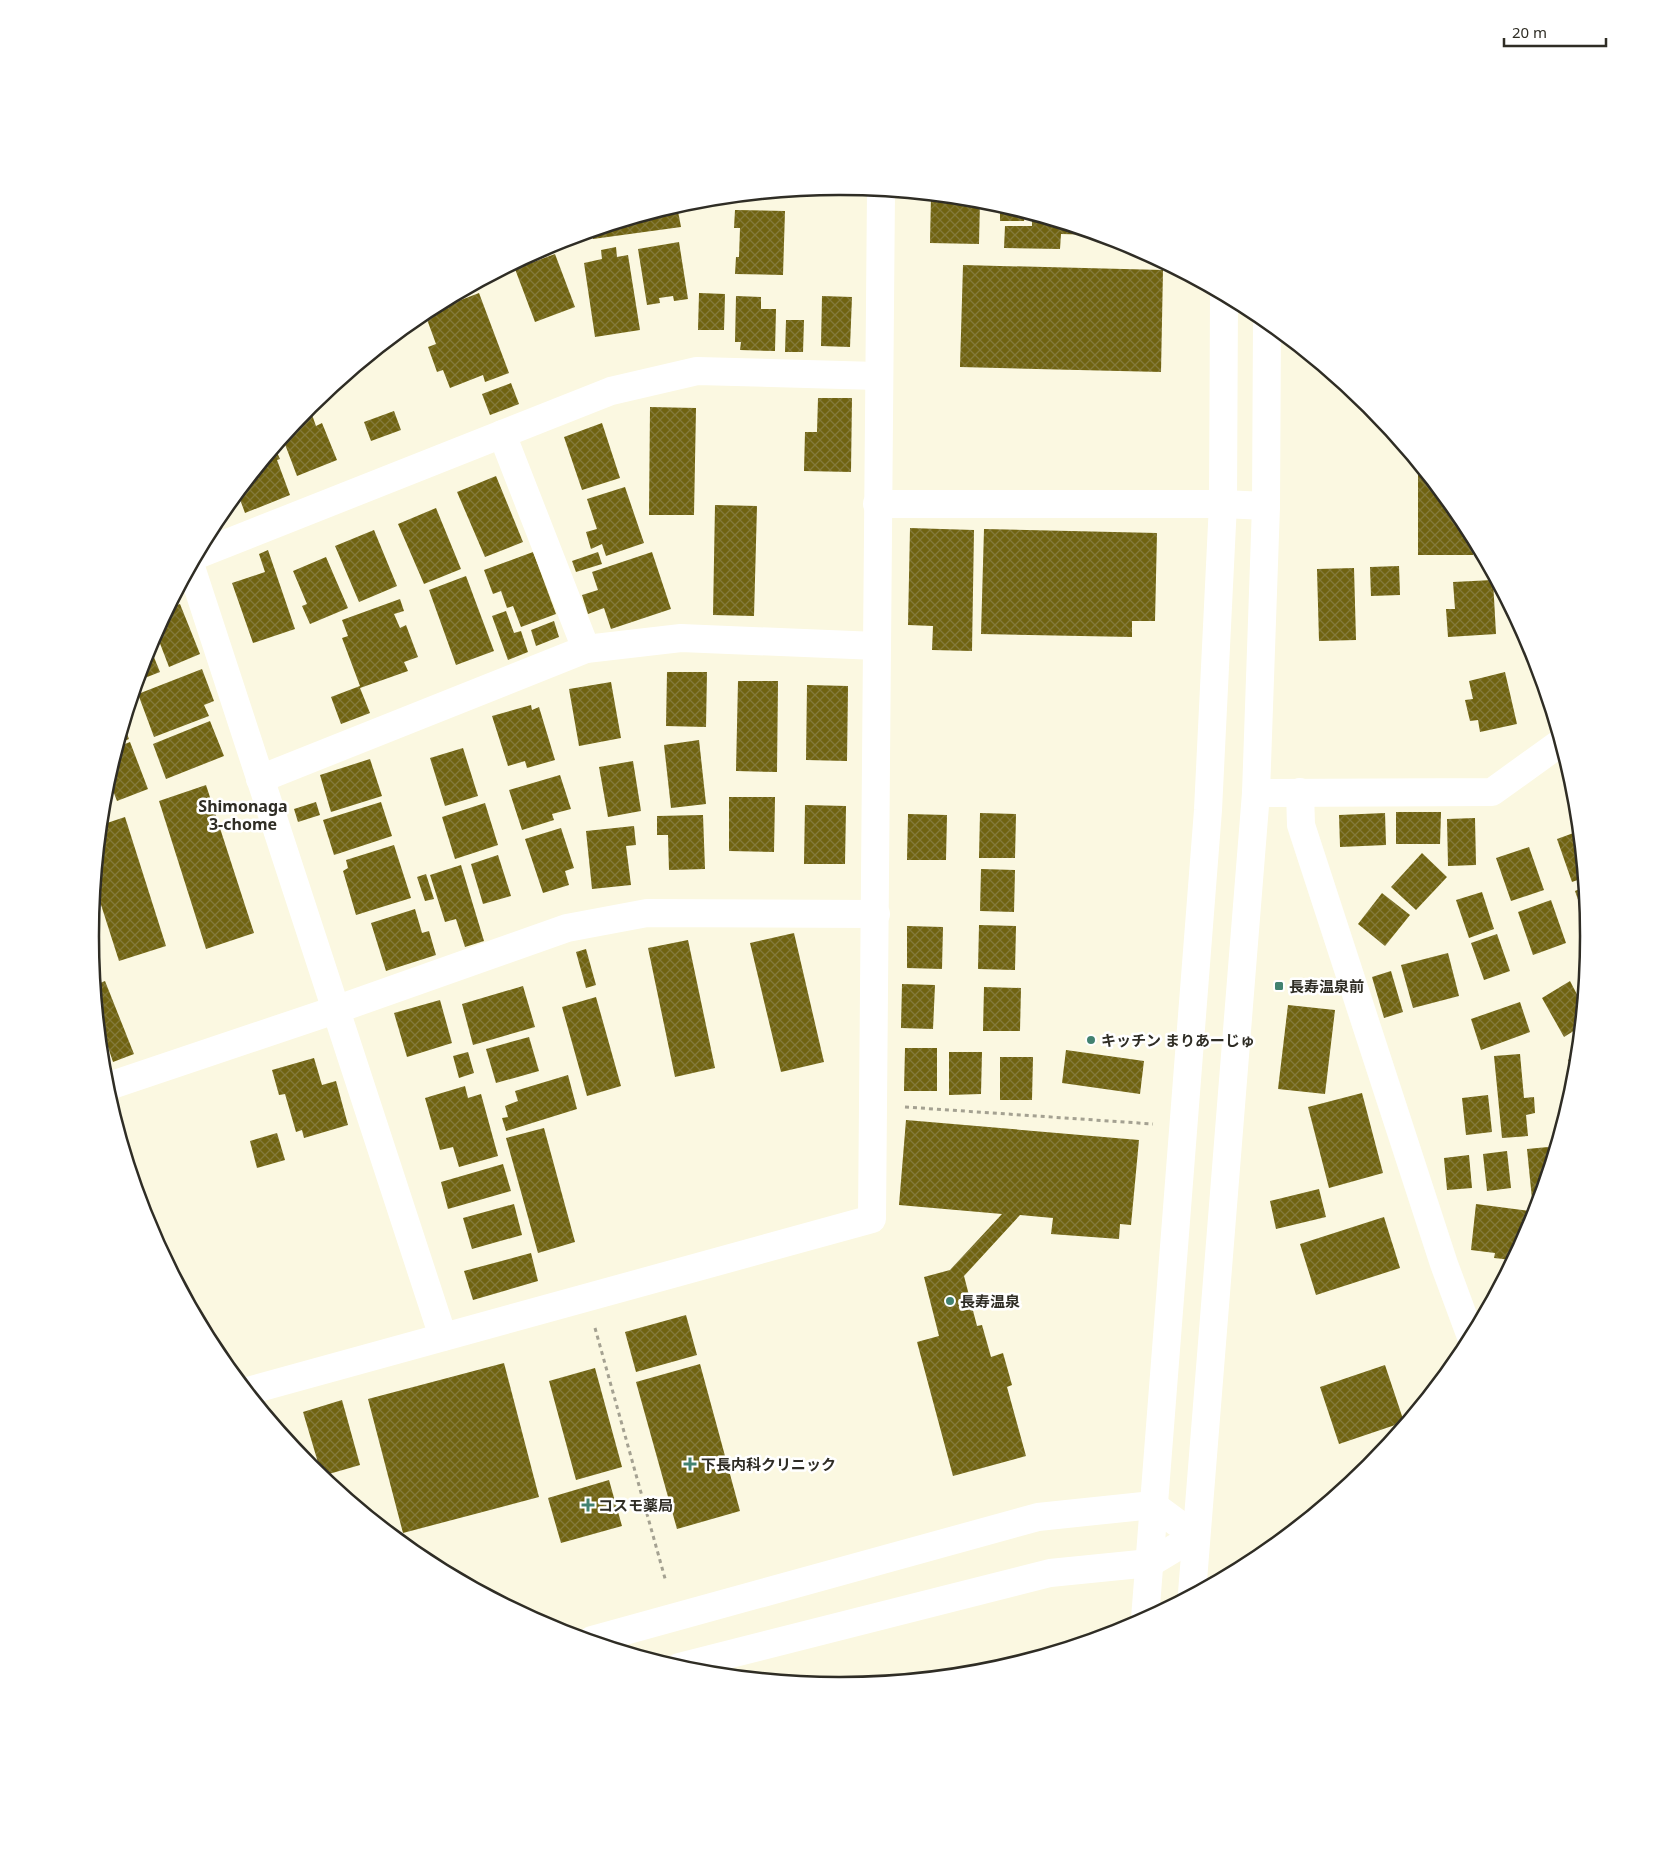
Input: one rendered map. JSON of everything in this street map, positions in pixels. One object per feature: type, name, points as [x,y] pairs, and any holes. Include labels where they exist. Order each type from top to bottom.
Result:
[{"type":"street","points":[[254,1389],[872,1220],[876,914],[880,197]]},
{"type":"street","points":[[1146,1610],[1208,810],[1223,504],[1224,303]]},
{"type":"street","points":[[1192,1587],[1256,793],[1266,506],[1267,331]]},
{"type":"street","points":[[207,551],[611,391],[697,371],[878,376]]},
{"type":"street","points":[[502,434],[586,649]]},
{"type":"street","points":[[877,504],[1223,504],[1266,506]]},
{"type":"street","points":[[193,575],[443,1337]]},
{"type":"street","points":[[260,779],[586,649],[681,638],[877,646]]},
{"type":"street","points":[[1256,793],[1492,792],[1555,745]]},
{"type":"street","points":[[1300,792],[1301,825],[1444,1264],[1468,1328]]},
{"type":"street","points":[[114,1084],[335,1010],[567,928],[647,913],[876,914]]},
{"type":"street","points":[[602,1637],[1038,1517],[1153,1505],[1195,1536]]},
{"type":"street","points":[[695,1663],[1050,1573],[1150,1563],[1195,1536]]},
{"type":"path","points":[[901,1107],[1156,1124]]},
{"type":"path","points":[[594,1327],[666,1582]]},
{"type":"building","points":[[931,201],[980,208],[979,244],[930,243]]},
{"type":"building","points":[[735,210],[785,211],[783,275],[735,274],[736,257],[739,257],[740,228],[734,228]]},
{"type":"building","points":[[678,213],[681,227],[593,239],[648,220]]},
{"type":"building","points":[[1000,213],[1024,218],[1024,221],[1000,221]]},
{"type":"building","points":[[1032,220],[1076,234],[1061,234],[1060,249],[1004,248],[1005,226],[1032,226]]},
{"type":"building","points":[[679,242],[688,299],[674,301],[673,296],[659,298],[660,303],[647,305],[638,249]]},
{"type":"building","points":[[616,247],[617,257],[628,255],[640,330],[595,337],[584,263],[602,259],[601,250]]},
{"type":"building","points":[[555,254],[575,307],[535,322],[516,270]]},
{"type":"building","points":[[963,265],[1163,270],[1161,372],[960,367]]},
{"type":"building","points":[[479,293],[509,373],[485,382],[483,375],[450,388],[443,370],[437,372],[428,347],[436,344],[427,320],[457,301]]},
{"type":"building","points":[[699,293],[725,294],[724,330],[698,330]]},
{"type":"building","points":[[736,296],[761,297],[761,309],[776,309],[775,351],[740,350],[741,342],[735,342]]},
{"type":"building","points":[[822,296],[852,297],[850,347],[821,346]]},
{"type":"building","points":[[786,320],[804,320],[803,352],[785,352]]},
{"type":"building","points":[[511,383],[519,404],[490,415],[482,394]]},
{"type":"building","points":[[818,398],[852,398],[851,472],[804,471],[805,432],[817,432]]},
{"type":"building","points":[[650,407],[696,408],[694,515],[649,515]]},
{"type":"building","points":[[394,411],[401,430],[371,441],[364,422]]},
{"type":"building","points":[[312,416],[316,426],[322,423],[337,460],[297,476],[285,445]]},
{"type":"building","points":[[602,423],[620,478],[582,490],[564,437]]},
{"type":"building","points":[[278,454],[280,459],[277,460],[290,495],[245,513],[241,501]]},
{"type":"building","points":[[1418,474],[1455,524],[1473,555],[1418,555]]},
{"type":"building","points":[[496,476],[523,542],[485,557],[457,492]]},
{"type":"building","points":[[625,487],[644,543],[606,556],[602,544],[591,549],[586,532],[597,529],[587,499]]},
{"type":"building","points":[[715,505],[757,506],[754,616],[713,615]]},
{"type":"building","points":[[436,508],[461,569],[424,584],[398,524]]},
{"type":"building","points":[[910,528],[974,530],[972,651],[932,650],[933,626],[908,625]]},
{"type":"building","points":[[984,529],[1157,533],[1155,621],[1132,621],[1132,637],[981,634]]},
{"type":"building","points":[[374,530],[397,586],[359,602],[335,546]]},
{"type":"building","points":[[268,550],[295,629],[253,643],[232,583],[265,572],[259,554]]},
{"type":"building","points":[[533,552],[556,614],[521,627],[513,606],[507,608],[501,591],[493,594],[484,570]]},
{"type":"building","points":[[598,552],[602,564],[576,572],[572,561]]},
{"type":"building","points":[[652,552],[671,609],[611,629],[604,608],[588,614],[582,595],[598,590],[592,572]]},
{"type":"building","points":[[326,557],[348,608],[310,624],[302,606],[307,604],[293,571]]},
{"type":"building","points":[[1399,566],[1400,595],[1371,596],[1370,567]]},
{"type":"building","points":[[1354,568],[1356,640],[1319,641],[1317,569]]},
{"type":"building","points":[[466,576],[494,651],[456,665],[429,590]]},
{"type":"building","points":[[1489,580],[1493,589],[1496,634],[1448,637],[1446,609],[1455,609],[1453,582]]},
{"type":"building","points":[[400,599],[404,611],[394,614],[400,628],[406,625],[418,657],[404,662],[408,671],[360,688],[370,713],[341,724],[331,697],[360,686],[342,638],[348,636],[342,620]]},
{"type":"building","points":[[180,604],[200,654],[169,667],[160,643],[176,605]]},
{"type":"building","points":[[506,611],[514,633],[521,631],[528,652],[508,660],[492,616]]},
{"type":"building","points":[[554,621],[559,637],[536,646],[531,630]]},
{"type":"building","points":[[154,656],[160,672],[146,678]]},
{"type":"building","points":[[202,669],[214,701],[204,705],[209,716],[154,737],[139,696],[140,693]]},
{"type":"building","points":[[667,672],[707,672],[706,727],[666,726]]},
{"type":"building","points":[[1505,672],[1517,724],[1480,732],[1478,720],[1470,721],[1465,700],[1473,699],[1469,681]]},
{"type":"building","points":[[738,681],[778,681],[777,772],[736,771]]},
{"type":"building","points":[[611,682],[621,738],[579,746],[569,689]]},
{"type":"building","points":[[807,685],[848,686],[847,761],[806,760]]},
{"type":"building","points":[[531,705],[532,710],[539,707],[555,760],[527,768],[525,761],[508,766],[492,716]]},
{"type":"building","points":[[210,721],[224,756],[166,779],[153,744]]},
{"type":"building","points":[[699,740],[706,804],[671,808],[664,745]]},
{"type":"building","points":[[130,742],[148,789],[117,801],[113,791],[124,744]]},
{"type":"building","points":[[463,748],[478,796],[445,806],[430,758]]},
{"type":"building","points":[[370,759],[382,796],[331,812],[320,775]]},
{"type":"building","points":[[633,761],[641,811],[608,817],[599,767]]},
{"type":"building","points":[[560,775],[571,809],[552,814],[554,820],[522,830],[509,790]]},
{"type":"building","points":[[206,785],[254,933],[206,949],[159,801]]},
{"type":"building","points":[[729,797],[775,797],[774,852],[729,851]]},
{"type":"building","points":[[316,802],[320,815],[298,822],[294,809]]},
{"type":"building","points":[[381,802],[392,836],[334,855],[323,820]]},
{"type":"building","points":[[485,803],[498,845],[455,859],[442,817]]},
{"type":"building","points":[[805,805],[846,806],[845,864],[804,864]]},
{"type":"building","points":[[1396,812],[1441,812],[1440,844],[1396,844]]},
{"type":"building","points":[[980,813],[1016,814],[1015,858],[979,858]]},
{"type":"building","points":[[1385,813],[1386,845],[1340,847],[1339,815]]},
{"type":"building","points":[[908,814],[947,815],[946,860],[907,860]]},
{"type":"building","points":[[703,815],[705,869],[669,870],[668,835],[657,835],[657,816]]},
{"type":"building","points":[[125,817],[166,946],[119,961],[100,901],[108,823]]},
{"type":"building","points":[[1475,818],[1476,865],[1448,866],[1447,819]]},
{"type":"building","points":[[634,826],[636,845],[626,846],[631,885],[592,889],[586,831]]},
{"type":"building","points":[[561,828],[574,868],[565,871],[569,885],[543,893],[525,839]]},
{"type":"building","points":[[1573,833],[1578,880],[1572,882],[1557,839]]},
{"type":"building","points":[[394,845],[411,898],[356,915],[343,871],[348,868],[346,860]]},
{"type":"building","points":[[1529,847],[1544,890],[1511,901],[1496,858]]},
{"type":"building","points":[[1422,853],[1447,877],[1416,910],[1391,887]]},
{"type":"building","points":[[498,855],[511,896],[483,904],[471,864]]},
{"type":"building","points":[[461,865],[484,941],[465,947],[456,919],[445,922],[430,875]]},
{"type":"building","points":[[981,869],[1015,870],[1014,912],[980,911]]},
{"type":"building","points":[[426,874],[434,899],[425,901],[417,877]]},
{"type":"building","points":[[1579,889],[1579,904],[1575,891]]},
{"type":"building","points":[[1482,892],[1494,929],[1469,938],[1456,900]]},
{"type":"building","points":[[1382,893],[1410,915],[1385,946],[1358,924]]},
{"type":"building","points":[[1551,900],[1566,943],[1533,955],[1518,912]]},
{"type":"building","points":[[415,909],[422,933],[429,931],[436,955],[386,971],[371,923]]},
{"type":"building","points":[[979,925],[1016,926],[1015,970],[978,969]]},
{"type":"building","points":[[907,926],[943,927],[942,969],[907,968]]},
{"type":"building","points":[[794,933],[824,1062],[781,1072],[750,943]]},
{"type":"building","points":[[1497,934],[1510,971],[1484,980],[1471,943]]},
{"type":"building","points":[[688,940],[715,1068],[675,1077],[648,948]]},
{"type":"building","points":[[586,949],[596,985],[586,988],[576,952]]},
{"type":"building","points":[[1448,953],[1459,996],[1413,1008],[1401,965]]},
{"type":"building","points":[[1391,971],[1403,1012],[1384,1018],[1372,977]]},
{"type":"building","points":[[105,981],[134,1054],[113,1062],[107,1047],[105,1033],[100,983]]},
{"type":"building","points":[[1570,981],[1578,996],[1574,1031],[1564,1037],[1542,998]]},
{"type":"building","points":[[902,984],[935,985],[933,1029],[901,1028]]},
{"type":"building","points":[[523,986],[535,1027],[473,1045],[462,1004]]},
{"type":"building","points":[[984,987],[1021,988],[1020,1031],[983,1031]]},
{"type":"building","points":[[596,997],[621,1086],[587,1096],[562,1007]]},
{"type":"building","points":[[440,1000],[452,1043],[407,1057],[394,1013]]},
{"type":"building","points":[[1520,1002],[1530,1032],[1481,1050],[1471,1019]]},
{"type":"building","points":[[1288,1005],[1335,1010],[1325,1094],[1278,1089]]},
{"type":"building","points":[[529,1037],[539,1071],[496,1083],[486,1049]]},
{"type":"building","points":[[905,1048],[937,1048],[937,1091],[904,1091]]},
{"type":"building","points":[[1066,1050],[1144,1061],[1140,1094],[1062,1083]]},
{"type":"building","points":[[468,1052],[474,1073],[459,1078],[453,1056]]},
{"type":"building","points":[[949,1052],[982,1052],[981,1094],[949,1095]]},
{"type":"building","points":[[1520,1054],[1524,1098],[1534,1097],[1535,1113],[1526,1115],[1528,1136],[1502,1138],[1494,1056]]},
{"type":"building","points":[[1000,1057],[1033,1057],[1032,1100],[1000,1100]]},
{"type":"building","points":[[314,1058],[322,1085],[336,1081],[348,1125],[304,1138],[302,1130],[296,1132],[285,1094],[279,1095],[272,1070]]},
{"type":"building","points":[[568,1075],[577,1109],[506,1131],[502,1118],[508,1117],[505,1106],[518,1101],[515,1091]]},
{"type":"building","points":[[465,1086],[468,1098],[481,1094],[498,1156],[459,1167],[453,1147],[440,1150],[425,1098]]},
{"type":"building","points":[[1362,1093],[1383,1173],[1329,1188],[1308,1107]]},
{"type":"building","points":[[1488,1095],[1492,1132],[1466,1135],[1462,1098]]},
{"type":"building","name":"長寿温泉","points":[[906,1120],[1139,1140],[1131,1225],[1120,1224],[1119,1239],[1051,1234],[1053,1218],[1020,1215],[964,1276],[977,1326],[982,1325],[991,1357],[1003,1353],[1012,1385],[1007,1387],[1026,1456],[953,1476],[917,1342],[939,1336],[924,1277],[950,1270],[1002,1214],[899,1205]]},
{"type":"building","points":[[544,1128],[575,1242],[538,1253],[506,1138]]},
{"type":"building","points":[[277,1133],[285,1160],[257,1168],[250,1141]]},
{"type":"building","points":[[1548,1147],[1548,1150],[1532,1198],[1527,1149]]},
{"type":"building","points":[[1507,1151],[1511,1188],[1487,1191],[1483,1154]]},
{"type":"building","points":[[1469,1155],[1472,1188],[1447,1190],[1444,1158]]},
{"type":"building","points":[[503,1164],[511,1191],[448,1209],[441,1182]]},
{"type":"building","points":[[1319,1189],[1326,1217],[1276,1229],[1270,1201]]},
{"type":"building","points":[[514,1204],[522,1235],[472,1249],[463,1218]]},
{"type":"building","points":[[1476,1204],[1527,1211],[1506,1259],[1494,1258],[1495,1253],[1471,1250]]},
{"type":"building","points":[[1384,1217],[1400,1268],[1316,1295],[1300,1244]]},
{"type":"building","points":[[531,1253],[538,1281],[473,1300],[464,1271]]},
{"type":"building","points":[[686,1315],[697,1355],[636,1372],[625,1332]]},
{"type":"building","points":[[504,1363],[539,1497],[403,1533],[368,1399]]},
{"type":"building","points":[[700,1364],[740,1511],[677,1529],[636,1382]]},
{"type":"building","points":[[1385,1365],[1402,1417],[1395,1425],[1339,1444],[1320,1387]]},
{"type":"building","points":[[595,1368],[622,1467],[576,1480],[549,1381]]},
{"type":"building","points":[[342,1400],[360,1465],[330,1474],[318,1462],[303,1412]]},
{"type":"building","points":[[609,1480],[622,1526],[561,1543],[548,1498]]},
{"type":"place","name":"長寿温泉前","points":[[1279,986]]},
{"type":"place","name":"キッチン まりあーじゅ","points":[[1091,1040]]},
{"type":"place","name":"長寿温泉","points":[[950,1301]]},
{"type":"place","name":"下長内科クリニック","points":[[690,1464]]},
{"type":"place","name":"コスモ薬局","points":[[588,1505]]},
{"type":"district","name":"Shimonaga 3-chome","points":[[243,815]]}]
